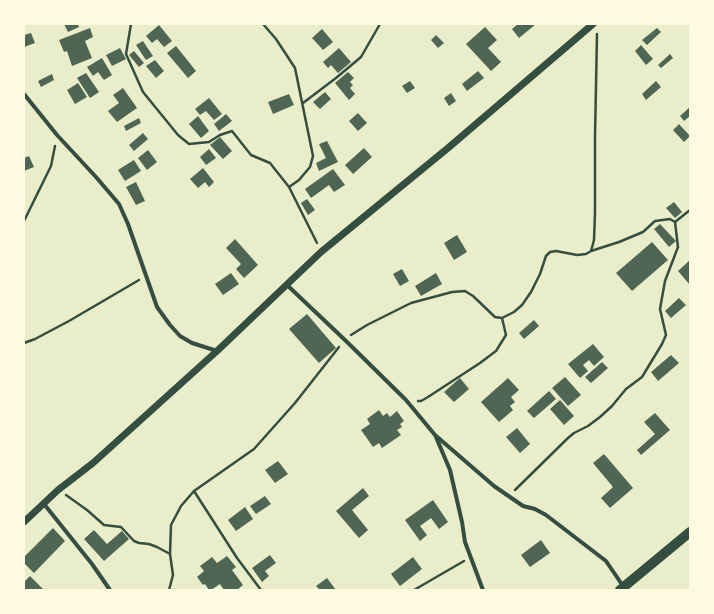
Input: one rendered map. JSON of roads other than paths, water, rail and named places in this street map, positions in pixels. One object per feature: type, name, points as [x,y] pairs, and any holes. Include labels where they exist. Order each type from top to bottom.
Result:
[{"type":"highway","points":[[622,589],[690,532]]},
{"type":"street","points":[[24,522],[58,490],[93,463],[218,351],[321,252],[448,148],[593,24]]},
{"type":"street","points":[[24,94],[57,136],[119,204],[128,224],[157,306],[180,336],[192,343],[218,351]]},
{"type":"street","points":[[287,285],[406,400],[435,435],[489,482],[523,506],[546,515],[606,561],[622,589]]},
{"type":"street","points":[[435,435],[450,470],[465,542],[483,590]]},
{"type":"street","points":[[44,504],[92,564],[110,590]]}]
